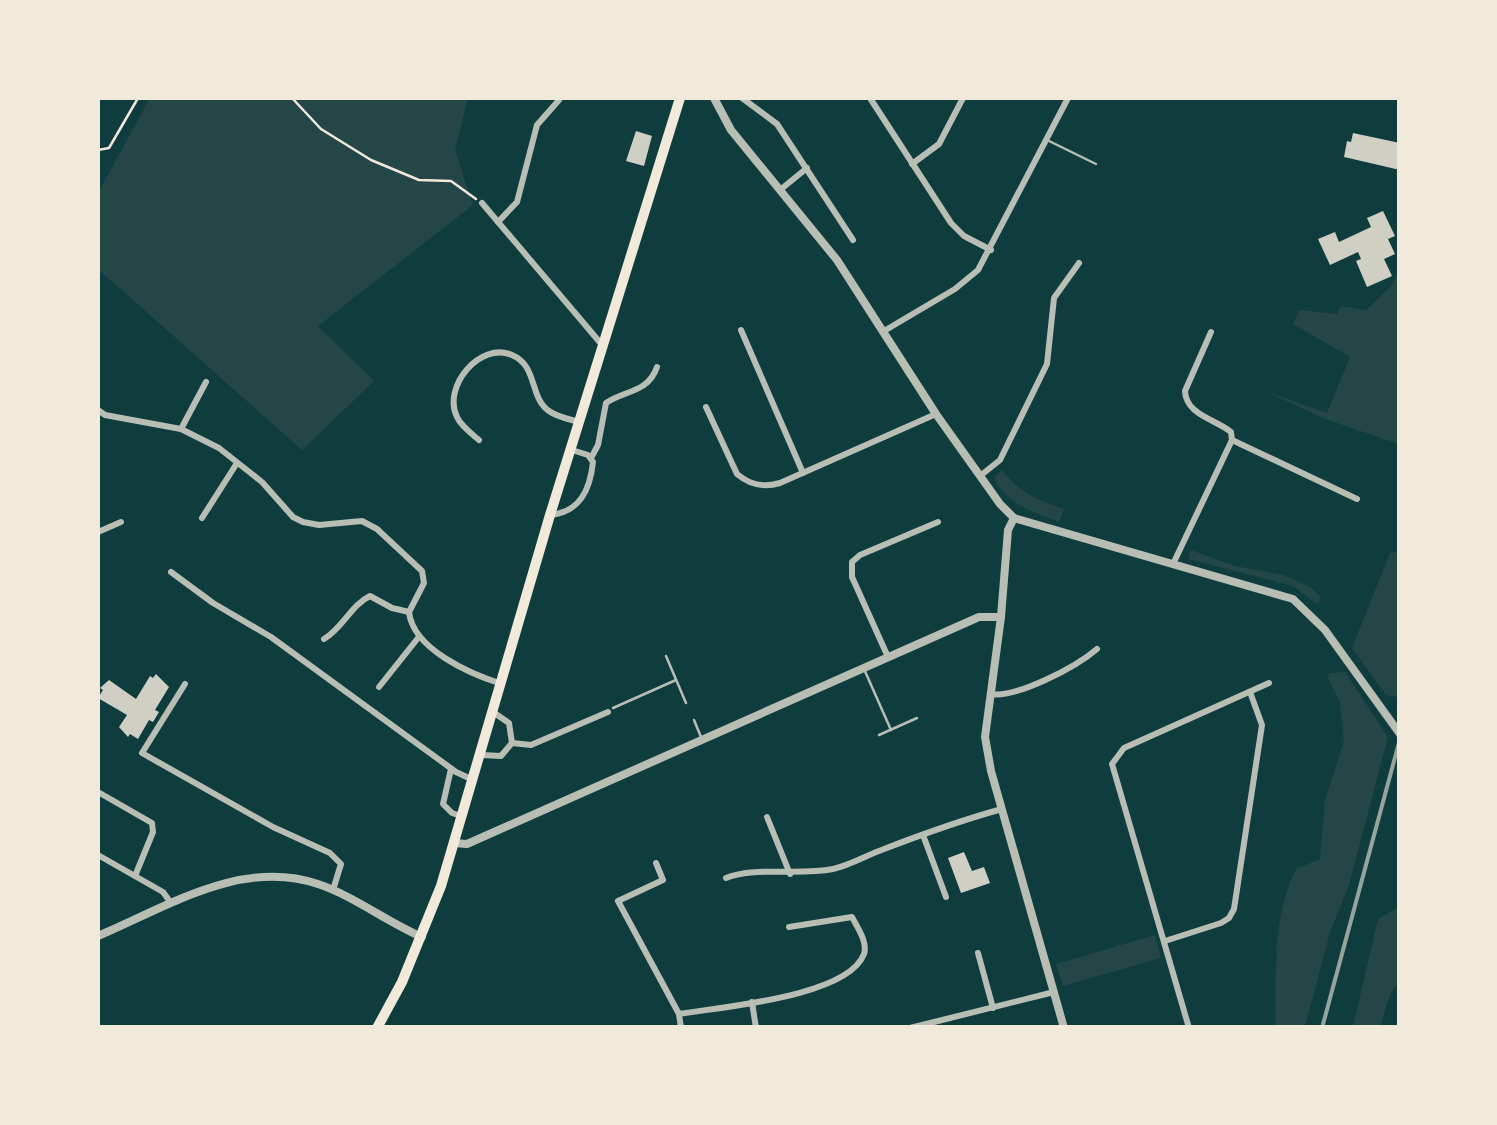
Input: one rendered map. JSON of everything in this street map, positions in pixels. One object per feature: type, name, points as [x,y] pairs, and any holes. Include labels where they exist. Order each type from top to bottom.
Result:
[{"type":"main road","points":[[376,1028],[422,938],[454,843],[550,515],[680,98]]},
{"type":"street","points":[[714,98],[732,130],[837,260],[936,414],[1014,518],[1293,598],[1325,630],[1400,734]]},
{"type":"street","points":[[742,98],[777,124],[853,240]]},
{"type":"street","points":[[870,98],[957,230],[991,250]]},
{"type":"street","points":[[912,164],[940,144],[963,98]]},
{"type":"street","points":[[884,331],[970,278],[991,250],[1068,98]]},
{"type":"street","points":[[498,222],[517,202],[537,125],[560,100]]},
{"type":"street","points":[[780,190],[807,168]]},
{"type":"street","points":[[482,203],[603,346]]},
{"type":"street","points":[[980,476],[1000,460],[1047,364],[1054,298],[1079,263]]},
{"type":"street","points":[[742,330],[803,473]]},
{"type":"street","points":[[1173,564],[1232,440],[1231,432],[1194,411],[1184,396],[1211,332]]},
{"type":"street","points":[[479,440],[457,418],[457,390],[470,365],[497,352],[521,360],[548,411],[580,422]]},
{"type":"street","points":[[550,515],[567,512],[584,498],[593,468],[590,458],[598,445],[606,403],[631,395],[654,376],[657,367]]},
{"type":"street","points":[[181,428],[206,382]]},
{"type":"street","points":[[706,407],[732,466],[744,480],[762,486],[772,486],[936,414]]},
{"type":"street","points":[[98,410],[105,415],[181,428],[219,448],[262,482],[292,517],[303,522],[319,525],[362,521],[377,529],[422,571],[424,583],[409,612],[418,638],[469,673],[502,684]]},
{"type":"street","points":[[1232,440],[1357,498]]},
{"type":"street","points":[[572,450],[590,458]]},
{"type":"street","points":[[202,518],[237,463]]},
{"type":"street","points":[[1014,518],[1008,530],[1002,617],[986,736],[1002,809],[1064,1028]]},
{"type":"street","points":[[98,532],[122,522]]},
{"type":"street","points":[[888,657],[852,576],[852,562],[860,554],[938,522]]},
{"type":"street","points":[[171,572],[213,603],[272,637],[473,780]]},
{"type":"street","points":[[324,639],[338,631],[361,600],[370,596],[409,612]]},
{"type":"street","points":[[454,843],[467,844],[979,617],[1002,617]]},
{"type":"street","points":[[379,688],[418,638]]},
{"type":"street","points":[[991,694],[1013,693],[1082,661],[1096,649]]},
{"type":"street","points":[[1189,1028],[1114,772],[1114,758],[1124,748],[1269,683]]},
{"type":"street","points":[[185,684],[142,754],[272,826],[330,853],[340,864],[332,890]]},
{"type":"street","points":[[1165,940],[1221,924],[1234,909],[1262,725],[1250,692]]},
{"type":"street","points":[[512,743],[531,745],[611,710]]},
{"type":"street","points":[[480,755],[501,756],[512,743],[509,723],[493,712]]},
{"type":"street","points":[[451,768],[444,804],[452,813],[462,816]]},
{"type":"street","points":[[98,792],[152,824],[153,832],[136,876]]},
{"type":"street","points":[[726,878],[746,870],[790,874],[839,868],[1002,809]]},
{"type":"street","points":[[767,818],[790,874]]},
{"type":"street","points":[[922,835],[946,897]]},
{"type":"street","points":[[98,855],[163,892],[172,905]]},
{"type":"street","points":[[656,862],[663,880],[618,902],[679,1014],[681,1028]]},
{"type":"street","points":[[98,936],[244,876],[270,874],[332,890],[422,938]]},
{"type":"street","points":[[679,1014],[819,989],[859,962],[864,954],[865,943],[852,917],[789,927]]},
{"type":"street","points":[[978,953],[993,1008]]},
{"type":"street","points":[[910,1028],[1054,992]]},
{"type":"street","points":[[752,1002],[756,1028]]},
{"type":"lane","points":[[1046,140],[1096,164]]},
{"type":"lane","points":[[666,656],[686,703]]},
{"type":"lane","points":[[863,668],[891,730]]},
{"type":"lane","points":[[611,710],[676,680]]},
{"type":"lane","points":[[879,735],[917,718]]},
{"type":"lane","points":[[694,720],[702,740]]},
{"type":"path","points":[[98,150],[109,148],[138,98]]},
{"type":"path","points":[[292,98],[321,129],[372,160],[419,180],[451,181],[482,203]]},
{"type":"shaded area","points":[[150,98],[468,98],[455,150],[473,205],[318,326],[374,381],[302,450],[98,269],[98,193]]},
{"type":"shaded area","points":[[1399,271],[1399,444],[1325,419],[1265,391],[1327,413],[1350,357],[1293,324],[1300,310],[1337,314],[1341,306],[1366,310],[1391,286]]},
{"type":"shaded area","points":[[1002,470],[1030,495],[1064,509],[1059,522],[1021,506],[1005,494],[994,477]]},
{"type":"shaded area","points":[[1191,550],[1235,566],[1284,575],[1312,588],[1321,597],[1318,605],[1293,586],[1188,559]]},
{"type":"shaded area","points":[[1399,551],[1400,694],[1396,697],[1386,695],[1352,648],[1390,553]]},
{"type":"shaded area","points":[[1345,672],[1388,737],[1349,885],[1330,932],[1305,1027],[1275,1027],[1282,907],[1296,869],[1320,859],[1325,800],[1344,741],[1340,701],[1328,679],[1329,673]]},
{"type":"shaded area","points":[[1399,907],[1399,980],[1380,1027],[1353,1027],[1378,919]]},
{"type":"shaded area","points":[[1155,935],[1161,958],[1063,986],[1056,964]]},
{"type":"building","points":[[636,131],[652,136],[644,166],[626,161]]},
{"type":"building","points":[[1353,133],[1400,143],[1400,170],[1344,157]]},
{"type":"building","points":[[1383,211],[1395,236],[1388,239],[1395,254],[1384,259],[1392,276],[1367,287],[1356,261],[1361,259],[1358,252],[1330,265],[1318,239],[1335,232],[1339,242],[1371,227],[1367,218]]},
{"type":"building","points":[[156,674],[169,687],[155,710],[159,712],[138,739],[130,734],[128,737],[119,727],[127,715],[98,698],[103,690],[100,688],[109,680],[136,699],[150,676]]},
{"type":"building","points":[[964,852],[972,871],[984,867],[990,883],[961,893],[948,858]]},
{"type":"railway","points":[[1322,1028],[1400,739]]}]
